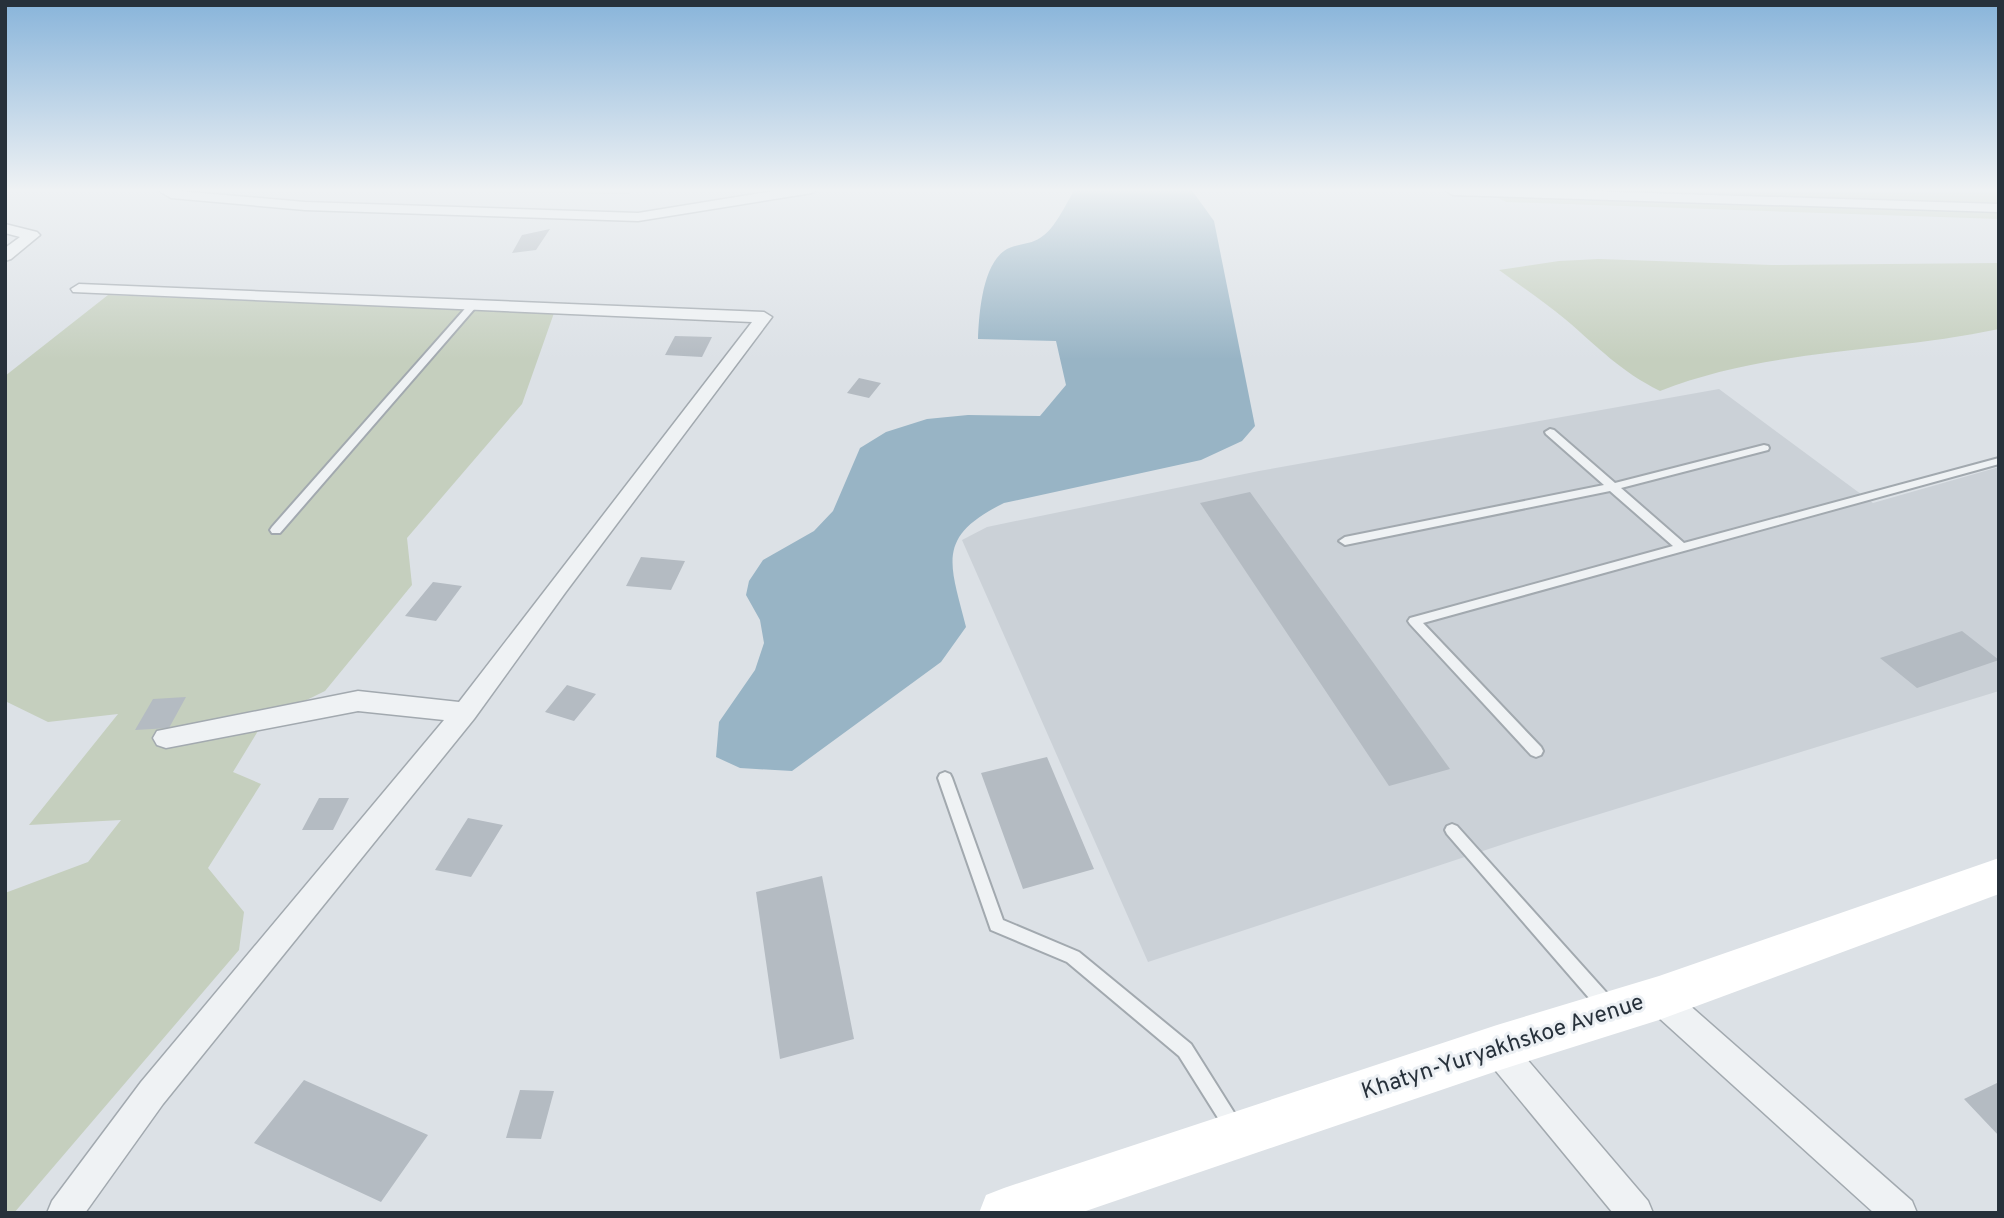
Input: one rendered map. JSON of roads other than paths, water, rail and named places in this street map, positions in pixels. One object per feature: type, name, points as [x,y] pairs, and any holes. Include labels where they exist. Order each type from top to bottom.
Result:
[{"type":"main road","name":"Khatyn-Yuryakhskoe Avenue","points":[[1017,1211],[1497,1048],[1659,998],[1999,876]]},
{"type":"street","points":[[64,1213],[152,1093],[465,712],[764,317],[79,289]]},
{"type":"street","points":[[166,738],[358,701],[465,712]]},
{"type":"street","points":[[1659,998],[1900,1213]]},
{"type":"street","points":[[1497,1048],[1636,1213]]},
{"type":"lane","points":[[276,530],[473,305]]},
{"type":"lane","points":[[1550,432],[1683,549]]},
{"type":"lane","points":[[1345,541],[1613,487],[1764,448]]},
{"type":"lane","points":[[1536,751],[1414,621],[1999,461]]},
{"type":"lane","points":[[945,778],[997,925],[1073,957],[1185,1050],[1238,1134]]},
{"type":"lane","points":[[1452,830],[1613,1012]]},
{"type":"water","points":[[1018,246],[1219,246],[1255,426],[1242,441],[1201,460],[1004,503],[982,515],[957,540],[953,554],[955,585],[966,627],[941,662],[792,771],[740,768],[716,757],[719,722],[755,670],[764,643],[760,620],[746,595],[749,581],[763,560],[814,531],[833,511],[860,448],[886,432],[927,419],[968,415],[1040,416],[1066,385],[1056,341],[978,339],[986,280],[997,258],[1008,249]]}]
